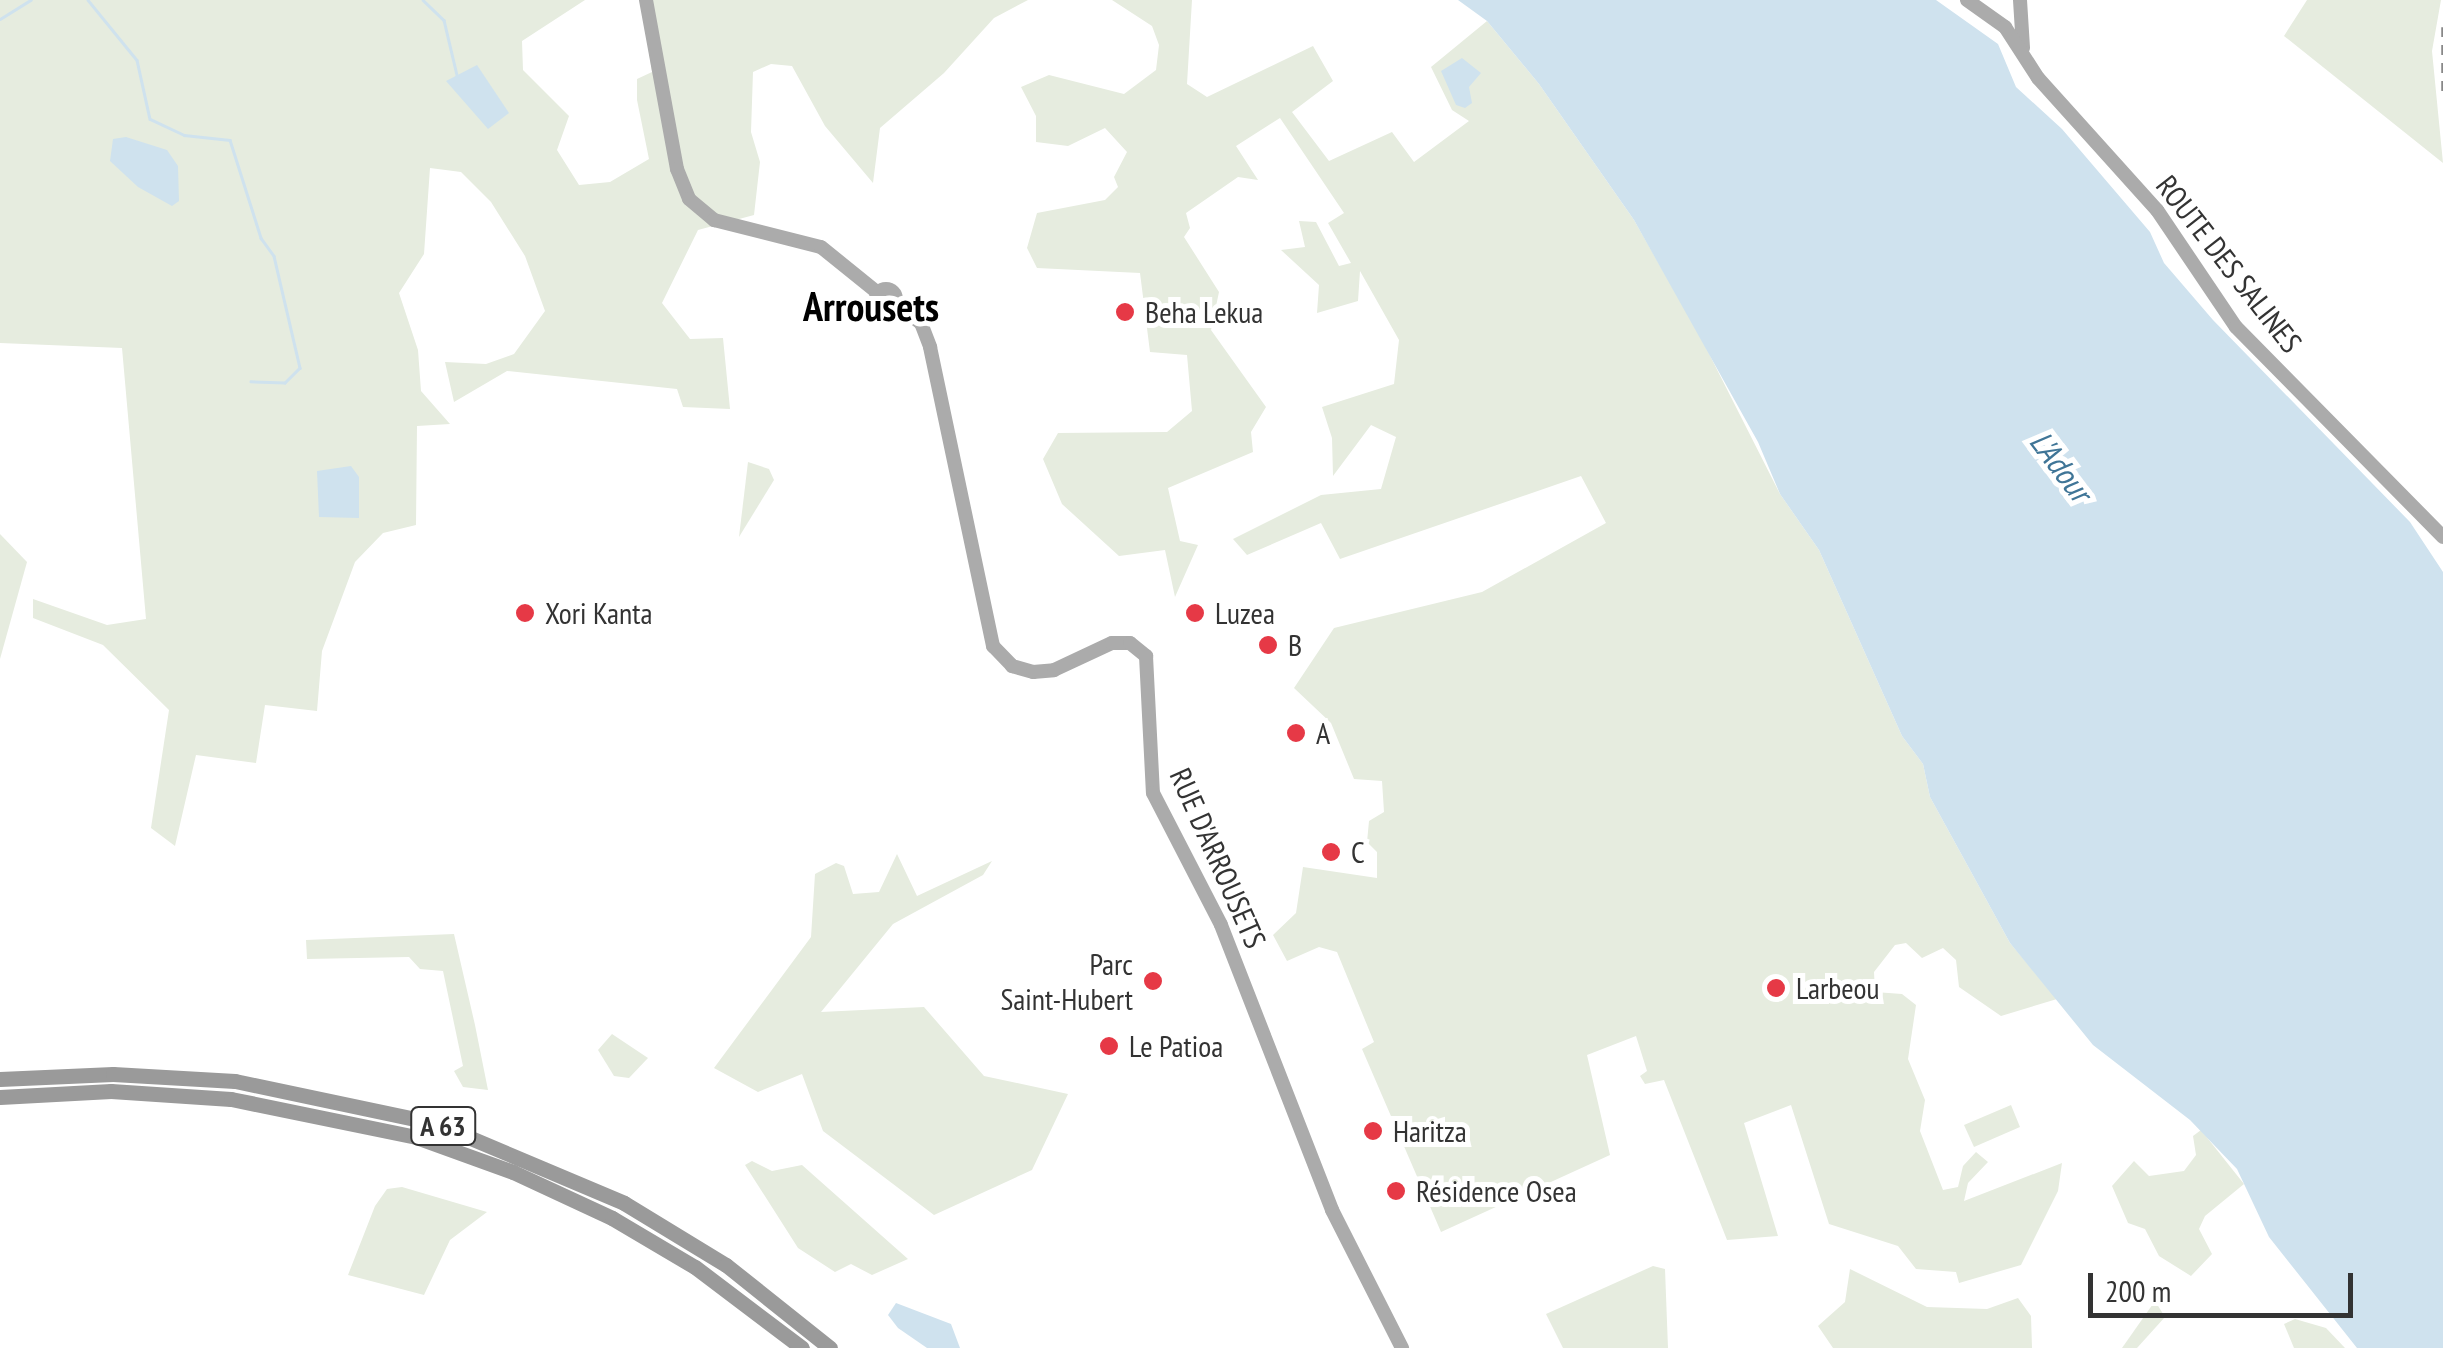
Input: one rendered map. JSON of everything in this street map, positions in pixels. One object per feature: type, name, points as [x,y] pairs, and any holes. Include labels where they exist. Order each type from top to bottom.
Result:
[{"type":"highway","name":"A 63","points":[[0,1079],[113,1074],[215,1079],[336,1097],[435,1123],[624,1203],[726,1265],[830,1348]]},
{"type":"highway","name":"A 63","points":[[0,1097],[112,1091],[231,1099],[416,1137],[514,1172],[612,1218],[695,1267],[802,1348]]},
{"type":"main road","name":"RUE D'ARROUSETS","points":[[646,0],[677,169],[690,199],[714,220],[826,249],[878,292],[881,308],[895,303],[921,324],[930,347],[993,646],[1012,666],[1033,672],[1054,670],[1112,643],[1130,643],[1146,656],[1154,793],[1222,926],[1332,1210],[1402,1348]]},
{"type":"main road","points":[[1968,0],[2011,23]]},
{"type":"main road","name":"ROUTE DES SALINES","points":[[2020,0],[2011,23],[2025,57],[2157,210],[2236,326],[2443,537]]},
{"type":"shaded area","points":[[0,0],[585,0],[522,41],[523,70],[569,116],[557,150],[579,185],[610,182],[649,159],[637,100],[637,79],[652,72],[641,0],[1028,0],[994,18],[944,73],[880,128],[873,183],[825,126],[792,66],[771,64],[753,72],[751,132],[760,162],[754,215],[698,230],[662,303],[690,339],[723,338],[730,409],[683,407],[677,389],[507,371],[454,402],[445,362],[486,364],[514,354],[545,311],[525,256],[491,202],[461,172],[430,168],[424,254],[399,293],[418,350],[421,391],[450,424],[417,426],[416,525],[383,533],[355,562],[322,651],[317,711],[265,705],[256,763],[196,755],[175,846],[151,828],[169,710],[103,645],[33,618],[33,599],[107,625],[146,619],[122,348],[0,343]]},
{"type":"shaded area","points":[[1112,0],[1192,0],[1187,84],[1207,97],[1313,46],[1333,81],[1292,112],[1329,161],[1392,132],[1414,162],[1469,121],[1452,110],[1431,67],[1487,21],[1539,84],[1634,220],[1699,334],[1780,494],[1819,550],[1902,736],[1923,764],[1930,797],[2010,943],[2057,999],[2001,1016],[1959,987],[1956,960],[1943,948],[1922,958],[1906,943],[1895,945],[1874,972],[1875,992],[1902,994],[1916,1005],[1908,1059],[1925,1100],[1920,1131],[1943,1190],[1958,1187],[1963,1166],[1976,1152],[1988,1162],[1968,1183],[1964,1201],[2062,1163],[2058,1191],[2021,1265],[1959,1283],[1956,1272],[1916,1269],[1898,1246],[1829,1224],[1791,1105],[1744,1123],[1778,1236],[1727,1240],[1664,1080],[1645,1084],[1640,1076],[1647,1071],[1636,1036],[1587,1055],[1610,1155],[1441,1232],[1362,1049],[1374,1042],[1337,952],[1319,947],[1287,961],[1273,935],[1296,913],[1303,867],[1377,878],[1377,852],[1367,842],[1369,821],[1384,812],[1382,781],[1354,779],[1331,723],[1294,688],[1334,628],[1482,592],[1606,523],[1581,476],[1340,559],[1321,523],[1247,555],[1233,539],[1321,495],[1381,489],[1396,437],[1371,425],[1333,476],[1332,438],[1322,407],[1394,384],[1399,340],[1360,271],[1358,301],[1317,313],[1319,285],[1281,250],[1305,247],[1299,221],[1316,222],[1339,266],[1351,263],[1328,223],[1344,213],[1280,118],[1236,146],[1258,180],[1238,177],[1186,213],[1190,228],[1184,237],[1219,292],[1211,330],[1266,407],[1251,432],[1253,452],[1168,488],[1180,541],[1198,545],[1175,597],[1165,550],[1119,556],[1062,504],[1043,459],[1058,433],[1167,432],[1192,411],[1187,355],[1150,352],[1140,273],[1037,268],[1027,248],[1037,213],[1105,200],[1118,187],[1114,177],[1127,152],[1105,128],[1068,146],[1036,142],[1036,116],[1021,87],[1049,75],[1124,94],[1156,70],[1159,45],[1152,26]]},
{"type":"shaded area","points":[[2307,0],[2441,0],[2432,51],[2443,163],[2284,36]]},
{"type":"shaded area","points":[[748,462],[769,469],[774,480],[739,537]]},
{"type":"shaded area","points":[[0,534],[27,562],[0,659]]},
{"type":"shaded area","points":[[897,854],[917,896],[992,861],[983,875],[893,924],[821,1012],[924,1007],[984,1076],[1068,1094],[1032,1170],[934,1215],[823,1131],[802,1074],[758,1092],[714,1068],[811,937],[815,874],[836,863],[844,866],[853,894],[879,892]]},
{"type":"shaded area","points":[[454,934],[488,1090],[463,1087],[454,1071],[463,1066],[443,971],[420,969],[409,957],[307,959],[306,940]]},
{"type":"shaded area","points":[[612,1034],[648,1058],[629,1078],[614,1076],[598,1050]]},
{"type":"shaded area","points":[[2011,1105],[2020,1127],[1974,1147],[1964,1125]]},
{"type":"shaded area","points":[[2201,1130],[2244,1184],[2205,1216],[2199,1229],[2212,1254],[2191,1276],[2159,1256],[2145,1229],[2128,1223],[2112,1186],[2134,1161],[2149,1176],[2184,1171],[2196,1155],[2193,1136]]},
{"type":"shaded area","points":[[752,1161],[772,1171],[802,1165],[908,1259],[872,1275],[851,1264],[835,1272],[798,1248],[745,1165]]},
{"type":"shaded area","points":[[402,1187],[487,1212],[450,1240],[424,1295],[348,1275],[375,1206],[387,1189]]},
{"type":"shaded area","points":[[1653,1266],[1665,1269],[1668,1348],[1563,1348],[1546,1314]]},
{"type":"shaded area","points":[[1850,1269],[1927,1307],[1987,1309],[2018,1298],[2031,1316],[2032,1348],[1833,1348],[1818,1326],[1845,1302]]},
{"type":"shaded area","points":[[2155,1301],[2165,1317],[2137,1348],[2122,1348]]},
{"type":"shaded area","points":[[2295,1319],[2326,1328],[2345,1348],[2294,1348],[2284,1324]]},
{"type":"water","name":"L'Adour","points":[[1458,0],[1936,0],[1998,44],[2016,87],[2062,129],[2150,232],[2164,263],[2213,320],[2410,522],[2443,572],[2443,1348],[2357,1348],[2269,1237],[2237,1169],[2190,1120],[2093,1045],[2010,943],[1930,797],[1923,764],[1902,736],[1819,550],[1780,494],[1758,442],[1634,220],[1539,84],[1487,21]]},
{"type":"water","points":[[1462,58],[1481,73],[1469,87],[1472,103],[1465,108],[1456,105],[1441,71]]},
{"type":"water","points":[[477,65],[509,113],[488,129],[446,81]]},
{"type":"water","points":[[126,137],[167,150],[178,166],[179,201],[172,206],[138,187],[110,161],[113,139]]},
{"type":"water","points":[[351,466],[359,477],[359,518],[319,517],[317,471]]},
{"type":"water","points":[[896,1303],[951,1324],[960,1348],[927,1348],[898,1328],[888,1315]]},
{"type":"waterway","points":[[0,19],[30,0]]},
{"type":"waterway","points":[[88,0],[137,60],[150,119],[184,135],[230,140],[261,238],[274,256],[300,368],[285,383],[251,382]]},
{"type":"waterway","points":[[423,0],[444,20],[457,75]]},
{"type":"railway","points":[[2443,27],[2443,95]]},
{"type":"place","name":"Beha Lekua","points":[[1125,312]]},
{"type":"place","name":"Xori Kanta","points":[[525,613]]},
{"type":"place","name":"Luzea","points":[[1195,613]]},
{"type":"place","name":"B","points":[[1268,645]]},
{"type":"place","name":"A","points":[[1296,733]]},
{"type":"place","name":"C","points":[[1331,852]]},
{"type":"place","name":"Parc Saint-Hubert","points":[[1153,981]]},
{"type":"place","name":"Larbeou","points":[[1776,988]]},
{"type":"place","name":"Le Patioa","points":[[1109,1046]]},
{"type":"place","name":"Haritza","points":[[1373,1131]]},
{"type":"place","name":"Résidence Osea","points":[[1396,1191]]},
{"type":"district","name":"Arrousets","points":[[871,306]]}]
